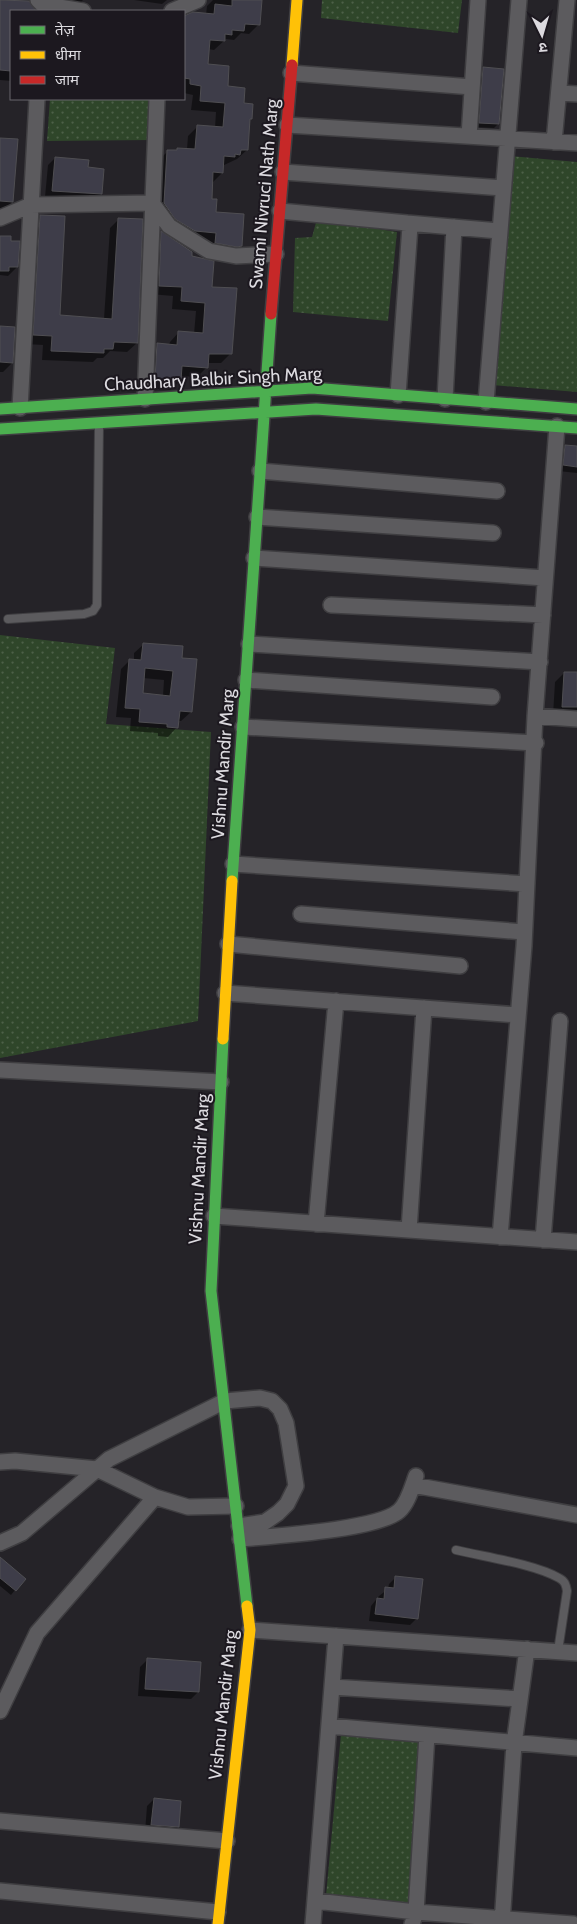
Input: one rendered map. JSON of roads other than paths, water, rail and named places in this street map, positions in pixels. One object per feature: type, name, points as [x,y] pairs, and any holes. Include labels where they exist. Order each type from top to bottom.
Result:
[{"type":"street","points":[[174,10],[198,0]]},
{"type":"street","name":"Swami Nivruci Nath Marg","points":[[264,412],[297,0]]},
{"type":"street","points":[[469,136],[478,0]]},
{"type":"street","points":[[486,402],[518,0]]},
{"type":"street","points":[[554,142],[560,93],[570,51],[567,0]]},
{"type":"street","points":[[41,4],[77,10]]},
{"type":"street","points":[[291,73],[472,87]]},
{"type":"street","points":[[560,93],[577,94]]},
{"type":"street","points":[[20,408],[37,100]]},
{"type":"street","points":[[145,400],[157,100]]},
{"type":"street","points":[[287,125],[577,144]]},
{"type":"street","points":[[283,172],[504,188]]},
{"type":"street","points":[[0,218],[31,204],[152,203]]},
{"type":"street","points":[[152,203],[169,226],[209,251],[236,256],[276,254]]},
{"type":"street","points":[[280,211],[499,231]]},
{"type":"street","points":[[398,395],[410,226],[408,223]]},
{"type":"street","points":[[445,399],[454,227]]},
{"type":"street","name":"Chaudhary Balbir Singh Marg","points":[[0,409],[312,388],[577,409]]},
{"type":"street","name":"Chaudhary Balbir Singh Marg","points":[[0,429],[316,409],[577,428]]},
{"type":"street","name":"Vishnu Mandir Marg","points":[[218,1918],[250,1630],[211,1290],[225,992],[264,412]]},
{"type":"street","points":[[500,1237],[524,932],[536,744],[535,716],[557,426]]},
{"type":"street","points":[[260,471],[497,491]]},
{"type":"street","points":[[257,517],[493,533]]},
{"type":"street","points":[[254,558],[545,578]]},
{"type":"street","points":[[331,605],[543,615]]},
{"type":"street","points":[[249,644],[540,662]]},
{"type":"street","points":[[246,680],[492,698]]},
{"type":"street","points":[[535,716],[577,719]]},
{"type":"street","points":[[243,727],[536,744]]},
{"type":"street","points":[[233,864],[527,884]]},
{"type":"street","points":[[301,914],[524,932]]},
{"type":"street","points":[[228,944],[460,966]]},
{"type":"street","points":[[225,992],[518,1015]]},
{"type":"street","points":[[316,1224],[336,1001]]},
{"type":"street","points":[[409,1230],[424,1008]]},
{"type":"street","points":[[543,1240],[560,1020]]},
{"type":"street","points":[[0,1070],[221,1082]]},
{"type":"street","points":[[214,1216],[577,1242]]},
{"type":"street","points":[[0,1542],[22,1533],[109,1459],[225,1401],[260,1398],[272,1401],[280,1409],[286,1423],[296,1486],[287,1504],[264,1522],[240,1533]]},
{"type":"street","points":[[0,1462],[15,1461],[98,1469],[155,1497],[188,1507],[236,1506]]},
{"type":"street","points":[[240,1533],[343,1528],[384,1519],[399,1511],[414,1481],[577,1515]]},
{"type":"street","points":[[0,1711],[37,1633],[155,1497]]},
{"type":"street","points":[[250,1630],[577,1653]]},
{"type":"street","points":[[313,1924],[336,1636]]},
{"type":"street","points":[[503,1921],[514,1744],[527,1649]]},
{"type":"street","points":[[332,1687],[520,1699]]},
{"type":"street","points":[[329,1726],[514,1744],[577,1748]]},
{"type":"street","points":[[414,1918],[427,1735]]},
{"type":"street","points":[[0,1822],[226,1842]]},
{"type":"street","points":[[0,1891],[218,1918]]},
{"type":"street","points":[[315,1900],[414,1918],[573,1924]]},
{"type":"lane","points":[[8,619],[84,614],[93,611],[97,605],[99,423]]},
{"type":"lane","points":[[456,1550],[540,1570],[560,1578],[565,1583],[567,1591],[558,1651]]}]
